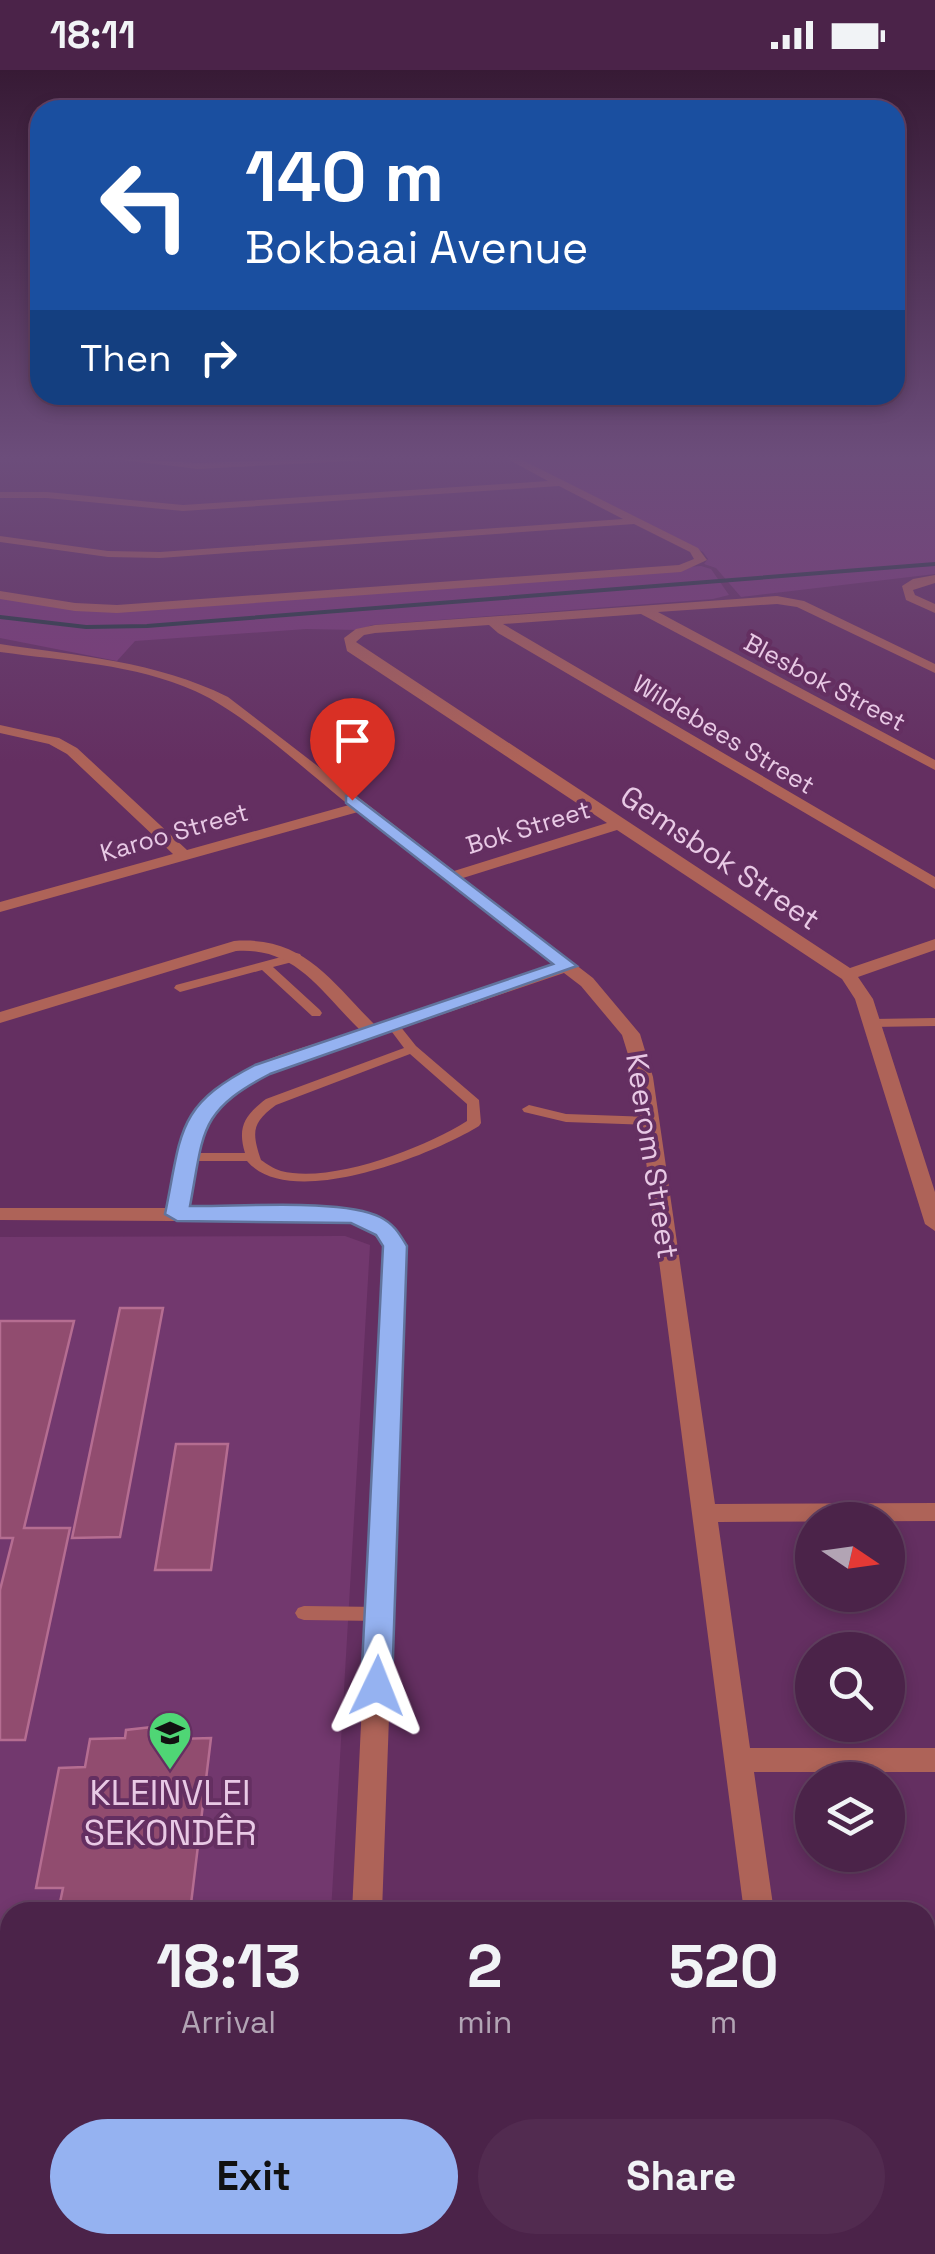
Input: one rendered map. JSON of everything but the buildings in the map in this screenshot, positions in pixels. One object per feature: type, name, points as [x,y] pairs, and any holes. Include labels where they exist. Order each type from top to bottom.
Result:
[{"type":"street","points":[[0,595],[75,607],[117,608],[681,568],[700,559]]},
{"type":"street","points":[[935,579],[917,582],[906,589],[910,597],[935,609]]},
{"type":"street","points":[[492,620],[782,600],[800,604],[935,669]]},
{"type":"street","name":"Blesbok Street","points":[[642,609],[935,766]]},
{"type":"street","name":"Gemsbok Street","points":[[492,620],[374,629],[350,638],[352,648],[848,976],[864,999],[935,1224]]},
{"type":"street","name":"Wildebees Street","points":[[492,620],[502,630],[935,884]]},
{"type":"street","name":"Keerom Street","points":[[2,649],[158,674],[223,700],[568,966],[600,993],[631,1034],[640,1054],[651,1122],[758,1902]]},
{"type":"street","points":[[0,730],[64,746],[184,856]]},
{"type":"street","name":"Karoo Street","points":[[3,902],[360,806]]},
{"type":"street","name":"Bok Street","points":[[451,876],[619,824]]},
{"type":"street","points":[[848,976],[935,944]]},
{"type":"street","points":[[0,1018],[234,946],[268,946],[296,957],[371,1031]]},
{"type":"street","points":[[177,1214],[195,1122],[224,1089],[262,1069],[568,966]]},
{"type":"street","points":[[0,1214],[351,1216],[369,1220],[385,1230],[395,1246],[367,1902]]},
{"type":"street","points":[[704,1513],[935,1512]]},
{"type":"street","points":[[738,1760],[935,1760]]},
{"type":"lane","points":[[180,988],[296,957]]},
{"type":"lane","points":[[264,966],[316,1013]]},
{"type":"lane","points":[[872,1023],[935,1022]]},
{"type":"lane","points":[[188,1157],[248,1157],[265,1171],[327,1178],[343,1176],[465,1130],[474,1123],[474,1103],[412,1050],[392,1024]]},
{"type":"lane","points":[[248,1157],[248,1132],[258,1110],[412,1050]]},
{"type":"lane","points":[[529,1109],[566,1118],[651,1122]]},
{"type":"lane","points":[[304,1612],[380,1614]]},
{"type":"shaded area","points":[[708,559],[935,559],[935,574],[741,597],[716,568],[704,564]]},
{"type":"shaded area","points":[[701,566],[711,569],[729,595],[372,625],[359,630],[306,629],[135,641],[117,661],[0,638],[0,598],[72,609]]},
{"type":"shaded area","name":"KLEINVLEI SEKONDÊR","points":[[345,1236],[370,1245],[332,1902],[0,1902],[0,1237]]},
{"type":"waterway","points":[[0,617],[86,627],[147,626],[935,564]]},
{"type":"place","name":"KLEINVLEI SEKONDÊR","points":[[170,1771]]},
{"type":"route","points":[[352,800],[568,966],[262,1069],[224,1089],[195,1122],[177,1214],[351,1216],[369,1220],[385,1230],[395,1246],[377,1686]]}]
